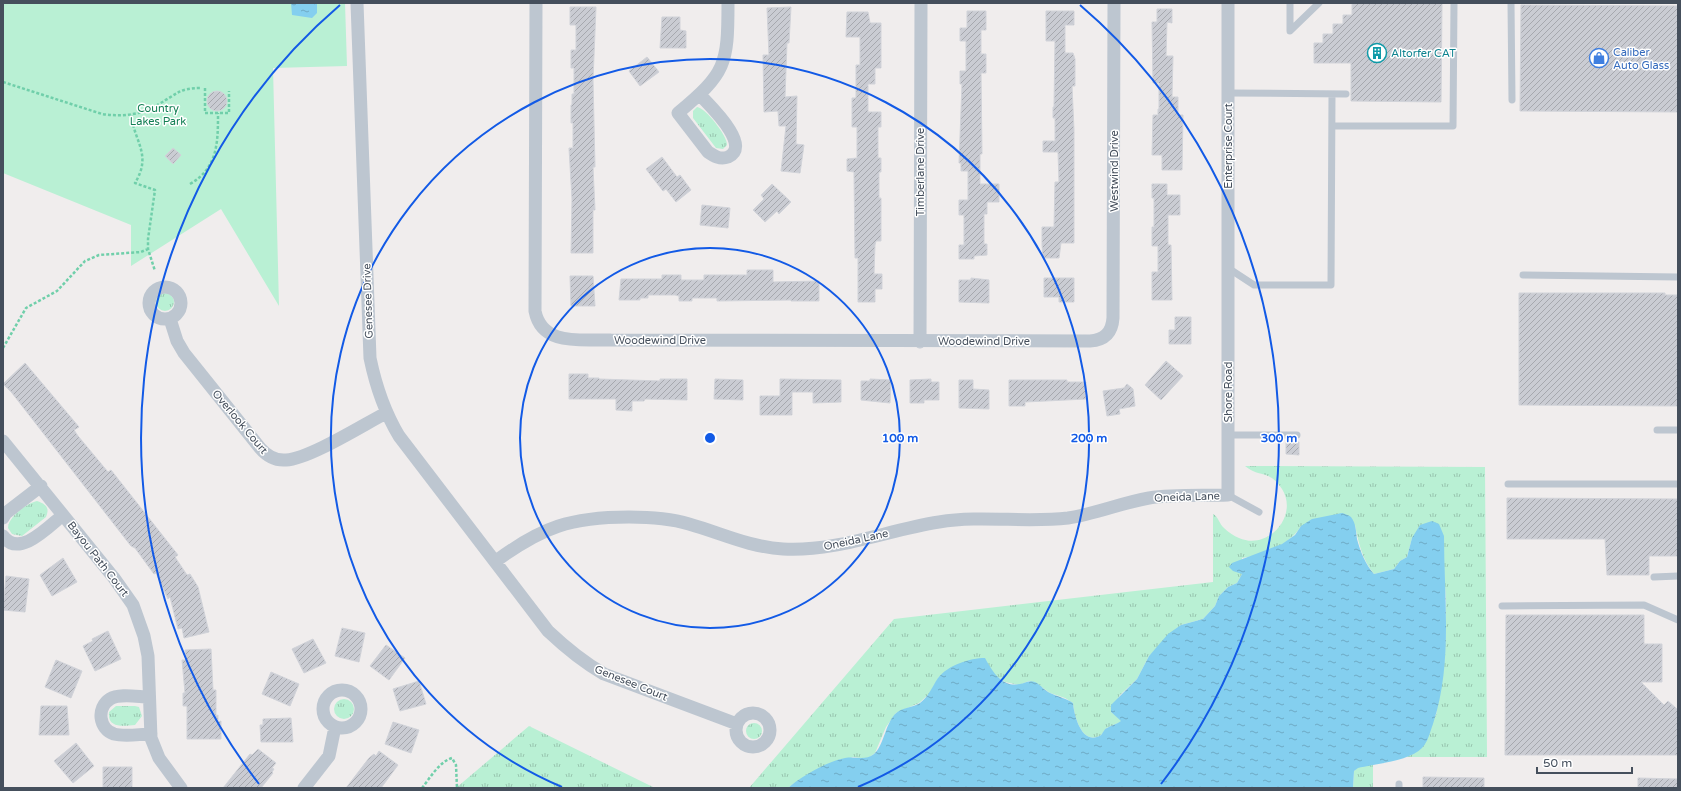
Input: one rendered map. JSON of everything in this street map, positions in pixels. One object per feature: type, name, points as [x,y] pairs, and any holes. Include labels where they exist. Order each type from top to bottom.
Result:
[{"type":"street","name":"Genesee Drive","points":[[357,3],[370,358],[375,384],[386,413],[399,436],[496,561]]},
{"type":"street","name":"Woodewind Drive","points":[[536,3],[535,311],[537,321],[546,333],[567,339],[920,342],[1098,341],[1106,336]]},
{"type":"street","points":[[700,95],[734,136],[736,148],[733,154],[727,158],[714,157],[708,152],[678,113],[700,95],[712,82],[723,63],[728,39],[728,3]]},
{"type":"street","name":"Timberlane Drive","points":[[920,342],[921,3]]},
{"type":"street","name":"Westwind Drive","points":[[1106,336],[1112,326],[1113,318],[1114,3]]},
{"type":"street","name":"Enterprise Court","points":[[1228,3],[1228,288]]},
{"type":"street","name":"Shore Road","points":[[1228,288],[1228,495]]},
{"type":"street","name":"Overlook Court","points":[[170,319],[177,341],[184,353],[260,448],[270,458],[285,460],[304,455],[386,413]]},
{"type":"street","name":"Bayou Path Court","points":[[3,441],[124,590],[133,604],[139,619],[147,649],[151,734],[159,758],[181,788]]},
{"type":"street","points":[[3,518],[6,513],[41,486]]},
{"type":"street","name":"Oneida Lane","points":[[496,561],[543,531],[567,522],[595,517],[669,519],[751,544],[773,548],[809,549],[837,545],[939,522],[975,519],[1054,519],[1083,515],[1160,496],[1228,495]]},
{"type":"street","name":"Bayou Path Court","points":[[3,536],[6,541],[13,545],[24,544],[64,515]]},
{"type":"street","name":"Genesee Court","points":[[496,561],[548,631],[566,649],[585,664],[604,674],[737,724]]},
{"type":"street","points":[[150,696],[117,697],[110,699],[102,709],[101,716],[102,724],[105,728],[116,734],[151,734]]},
{"type":"street","points":[[304,788],[329,756],[335,727]]},
{"type":"lane","points":[[1290,3],[1290,31],[1319,3]]},
{"type":"lane","points":[[1332,126],[1453,126],[1454,3]]},
{"type":"lane","points":[[1511,3],[1512,100]]},
{"type":"lane","points":[[1228,94],[1346,94]]},
{"type":"lane","points":[[1228,268],[1254,285],[1331,285],[1332,94]]},
{"type":"lane","points":[[1523,275],[1678,277]]},
{"type":"lane","points":[[1657,430],[1678,430]]},
{"type":"lane","points":[[1228,435],[1297,435]]},
{"type":"lane","points":[[1508,484],[1678,484]]},
{"type":"lane","points":[[1228,495],[1259,512]]},
{"type":"lane","points":[[1654,576],[1678,576]]},
{"type":"lane","points":[[1502,606],[1644,605],[1678,620]]},
{"type":"path","points":[[3,82],[102,114],[116,116],[131,115],[154,107],[181,90],[203,88],[205,113],[229,113],[229,91]]},
{"type":"path","points":[[190,184],[209,168],[216,152],[218,113]]},
{"type":"path","points":[[131,115],[134,132],[144,160],[141,173],[135,183],[155,190],[148,239],[148,249],[155,271]]},
{"type":"path","points":[[3,348],[26,308],[58,291],[85,261],[99,255],[140,252],[148,249]]},
{"type":"path","points":[[422,788],[440,766],[452,758],[456,765],[457,788]]},
{"type":"green space","name":"Country Lakes Park","points":[[3,3],[345,3],[347,66],[273,68],[279,306],[221,209],[131,266],[131,225],[3,173]]},
{"type":"green space","points":[[697,107],[711,117],[724,136],[727,145],[723,149],[716,148],[693,118],[693,111]]},
{"type":"green space","points":[[165,293],[171,296],[174,302],[171,308],[165,311],[159,308],[156,302],[159,296]]},
{"type":"green space","points":[[1245,466],[1485,467],[1487,757],[1406,757],[1413,754],[1436,715],[1445,655],[1446,600],[1444,572],[1412,538],[1407,557],[1400,561],[1394,569],[1374,574],[1370,569],[1362,551],[1355,525],[1301,526],[1290,539],[1283,544],[1267,552],[1242,558],[1242,574],[1237,583],[1228,587],[1219,596],[1215,606],[1203,619],[1181,625],[1149,656],[1137,679],[1120,695],[1111,712],[1122,721],[1107,728],[1101,735],[1094,738],[1089,737],[1084,733],[1077,722],[1073,703],[1065,698],[1050,693],[1036,683],[1029,681],[1019,685],[1005,682],[993,674],[939,677],[929,694],[919,703],[896,713],[886,727],[875,753],[867,759],[853,757],[793,784],[788,788],[749,788],[894,619],[1213,582],[1213,514],[1217,517],[1222,526],[1229,532],[1239,538],[1250,541],[1260,540],[1270,535],[1284,520],[1287,510],[1286,499],[1282,489],[1277,483],[1268,476],[1250,470]]},
{"type":"green space","points":[[37,501],[46,507],[48,511],[46,517],[22,536],[12,534],[8,528],[11,519],[23,508]]},
{"type":"green space","points":[[344,699],[351,702],[354,709],[351,716],[344,719],[337,716],[334,709],[337,702]]},
{"type":"green space","points":[[116,706],[139,707],[142,716],[135,725],[121,726],[113,724],[109,717],[109,712]]},
{"type":"green space","points":[[751,723],[757,723],[762,728],[760,737],[757,739],[751,739],[746,734],[746,728]]},
{"type":"green space","points":[[529,726],[655,788],[456,788]]},
{"type":"green space","points":[[1373,764],[1373,788],[1353,788],[1354,771],[1358,767]]},
{"type":"water","points":[[291,3],[317,3],[317,13],[312,18],[292,15]]},
{"type":"water","points":[[1342,513],[1353,519],[1357,539],[1362,553],[1368,566],[1374,574],[1394,569],[1400,561],[1407,557],[1412,538],[1420,525],[1432,521],[1439,524],[1444,536],[1446,607],[1445,654],[1439,701],[1429,737],[1422,748],[1409,756],[1358,768],[1354,771],[1353,788],[788,788],[807,774],[831,762],[845,758],[864,758],[874,754],[880,746],[895,714],[901,710],[920,703],[928,694],[938,678],[947,669],[973,659],[985,658],[994,673],[1003,681],[1014,685],[1033,681],[1048,692],[1070,701],[1073,703],[1077,722],[1084,733],[1089,737],[1094,738],[1101,735],[1104,730],[1121,721],[1111,712],[1111,705],[1137,679],[1149,656],[1168,634],[1181,625],[1203,619],[1215,606],[1219,596],[1228,587],[1237,583],[1242,574],[1233,571],[1229,567],[1232,563],[1282,544],[1295,535],[1301,526],[1312,519]]},
{"type":"building","name":"Altorfer CAT","points":[[1352,3],[1442,3],[1441,102],[1351,101],[1351,63],[1314,63],[1314,43],[1323,43],[1323,34],[1333,34],[1333,24],[1343,24],[1343,15],[1352,15]]},
{"type":"building","name":"Caliber Auto Glass","points":[[1521,5],[1678,6],[1678,112],[1520,111]]},
{"type":"building","points":[[570,7],[596,7],[593,80],[595,167],[593,167],[595,210],[593,210],[593,253],[571,253],[572,199],[569,148],[573,148],[571,105],[572,94],[574,94],[574,68],[571,68],[571,50],[576,50],[576,25],[570,25]]},
{"type":"building","points":[[791,7],[789,43],[787,43],[785,97],[797,96],[796,144],[804,145],[800,173],[781,171],[786,126],[779,126],[778,111],[764,112],[763,55],[769,55],[767,8]]},
{"type":"building","points":[[1157,9],[1172,9],[1172,23],[1167,22],[1166,56],[1173,56],[1172,97],[1178,97],[1178,115],[1183,115],[1182,170],[1162,170],[1162,155],[1152,155],[1153,115],[1158,115],[1159,109],[1159,83],[1153,83],[1152,22],[1157,22]]},
{"type":"building","points":[[967,11],[986,11],[986,30],[981,30],[981,54],[986,54],[986,73],[981,73],[982,154],[980,154],[980,184],[999,184],[999,202],[987,202],[987,214],[984,214],[984,244],[987,244],[987,255],[974,256],[974,259],[959,259],[959,245],[964,245],[964,215],[959,215],[959,200],[968,200],[968,171],[961,171],[961,163],[959,163],[962,84],[960,84],[960,71],[966,71],[966,41],[960,41],[960,28],[967,28]]},
{"type":"building","points":[[1046,11],[1074,11],[1074,25],[1065,25],[1065,53],[1073,53],[1075,59],[1075,86],[1072,86],[1074,130],[1074,243],[1061,243],[1059,258],[1043,258],[1042,245],[1042,227],[1054,227],[1055,182],[1059,182],[1058,152],[1043,152],[1043,141],[1055,141],[1055,118],[1053,118],[1053,107],[1055,41],[1046,41]]},
{"type":"building","points":[[847,12],[868,12],[870,23],[881,23],[881,68],[875,68],[875,84],[868,84],[868,112],[881,112],[881,127],[878,127],[878,158],[881,158],[881,172],[879,172],[879,198],[881,198],[881,241],[876,241],[875,245],[874,274],[882,274],[882,289],[875,289],[875,302],[858,302],[858,258],[855,258],[854,172],[847,171],[847,159],[857,158],[857,127],[852,127],[852,98],[856,98],[856,65],[860,65],[860,37],[846,37]]},
{"type":"building","points":[[662,17],[680,17],[680,30],[686,31],[686,48],[660,48]]},
{"type":"building","points":[[647,57],[659,72],[640,86],[629,71]]},
{"type":"building","points":[[217,91],[224,94],[227,101],[224,108],[217,111],[210,108],[207,101],[210,94]]},
{"type":"building","points":[[173,148],[181,155],[173,164],[165,156]]},
{"type":"building","points":[[662,157],[677,177],[680,175],[691,190],[676,202],[666,189],[663,191],[646,169]]},
{"type":"building","points":[[772,184],[791,202],[779,214],[777,211],[765,222],[753,210],[764,199],[761,195]]},
{"type":"building","points":[[1152,184],[1167,184],[1167,195],[1180,195],[1180,215],[1168,215],[1168,245],[1171,245],[1172,300],[1152,300],[1152,272],[1158,272],[1158,246],[1152,246],[1152,227],[1154,227],[1154,198],[1152,198]]},
{"type":"building","points":[[702,205],[730,208],[728,228],[700,225]]},
{"type":"building","points":[[747,270],[773,270],[773,282],[819,281],[819,301],[717,301],[717,298],[692,298],[692,301],[679,301],[679,296],[675,295],[648,295],[648,298],[640,298],[640,300],[619,300],[621,279],[662,279],[662,275],[681,275],[681,280],[704,280],[704,275],[747,275]]},
{"type":"building","points":[[570,276],[593,276],[595,306],[571,306]]},
{"type":"building","points":[[971,278],[989,280],[989,303],[959,302],[959,280],[971,280]]},
{"type":"building","points":[[1044,278],[1074,278],[1074,302],[1059,302],[1059,297],[1044,297]]},
{"type":"building","points":[[1519,293],[1665,293],[1665,295],[1678,295],[1678,406],[1519,405]]},
{"type":"building","points":[[1175,317],[1191,317],[1191,344],[1169,344],[1169,330],[1175,330]]},
{"type":"building","points":[[1166,361],[1183,376],[1161,400],[1145,385]]},
{"type":"building","points":[[25,363],[79,427],[74,430],[78,436],[108,472],[111,470],[178,555],[175,557],[187,575],[190,574],[198,587],[209,632],[184,638],[182,628],[178,629],[170,597],[168,599],[156,573],[154,574],[135,548],[131,546],[12,393],[3,384]]},
{"type":"building","points":[[569,374],[588,374],[588,378],[599,379],[660,381],[660,379],[687,379],[687,400],[645,399],[644,401],[632,401],[632,411],[616,410],[616,399],[569,399]]},
{"type":"building","points":[[715,379],[743,380],[743,400],[714,399]]},
{"type":"building","points":[[780,379],[841,380],[841,402],[813,403],[813,392],[792,392],[792,415],[760,415],[760,396],[780,396]]},
{"type":"building","points":[[870,379],[891,380],[890,403],[861,400],[861,381],[870,381]]},
{"type":"building","points":[[931,379],[931,382],[939,382],[939,400],[924,400],[924,403],[910,403],[910,380]]},
{"type":"building","points":[[959,380],[973,380],[973,389],[989,390],[989,409],[959,408]]},
{"type":"building","points":[[1009,380],[1067,380],[1067,382],[1086,382],[1086,399],[1025,402],[1025,406],[1009,406]]},
{"type":"building","points":[[1127,384],[1133,389],[1135,406],[1119,409],[1120,414],[1107,416],[1103,391],[1124,388]]},
{"type":"building","points":[[1286,442],[1299,442],[1299,455],[1286,454]]},
{"type":"building","points":[[1507,498],[1678,499],[1678,556],[1649,556],[1649,575],[1607,575],[1605,539],[1507,539]]},
{"type":"building","points":[[63,558],[77,582],[52,596],[40,575]]},
{"type":"building","points":[[6,576],[29,579],[25,612],[3,610]]},
{"type":"building","points":[[1506,615],[1644,615],[1644,644],[1662,644],[1662,682],[1641,682],[1664,705],[1668,701],[1678,710],[1678,755],[1505,755]]},
{"type":"building","points":[[342,628],[365,633],[359,662],[335,656]]},
{"type":"building","points":[[108,631],[121,659],[95,671],[83,646],[93,641],[92,639]]},
{"type":"building","points":[[313,639],[326,663],[304,673],[292,649]]},
{"type":"building","points":[[386,645],[405,658],[389,680],[370,666]]},
{"type":"building","points":[[211,649],[213,690],[216,690],[216,716],[218,715],[218,722],[221,721],[221,739],[187,739],[187,706],[183,706],[183,693],[185,693],[182,660],[186,660],[185,650]]},
{"type":"building","points":[[56,660],[82,671],[71,698],[45,687]]},
{"type":"building","points":[[271,672],[299,684],[290,706],[262,694]]},
{"type":"building","points":[[419,681],[426,704],[400,711],[393,689]]},
{"type":"building","points":[[41,706],[67,706],[69,735],[39,735]]},
{"type":"building","points":[[291,718],[293,742],[261,742],[260,725],[263,725],[263,719]]},
{"type":"building","points":[[393,722],[419,730],[411,753],[385,744]]},
{"type":"building","points":[[76,743],[94,766],[73,783],[54,761]]},
{"type":"building","points":[[258,749],[276,763],[272,768],[274,769],[272,772],[273,773],[261,788],[223,788],[250,754],[252,755]]},
{"type":"building","points":[[379,751],[398,765],[381,788],[346,788],[369,758],[374,754],[376,756]]},
{"type":"building","points":[[103,767],[132,767],[132,788],[103,788]]},
{"type":"building","points":[[1423,777],[1484,778],[1484,788],[1423,788]]},
{"type":"building","points":[[1638,778],[1678,779],[1678,788],[1638,788]]},
{"type":"place","name":"Altorfer CAT","points":[[1377,53]]},
{"type":"place","name":"Caliber Auto Glass","points":[[1599,58]]}]
